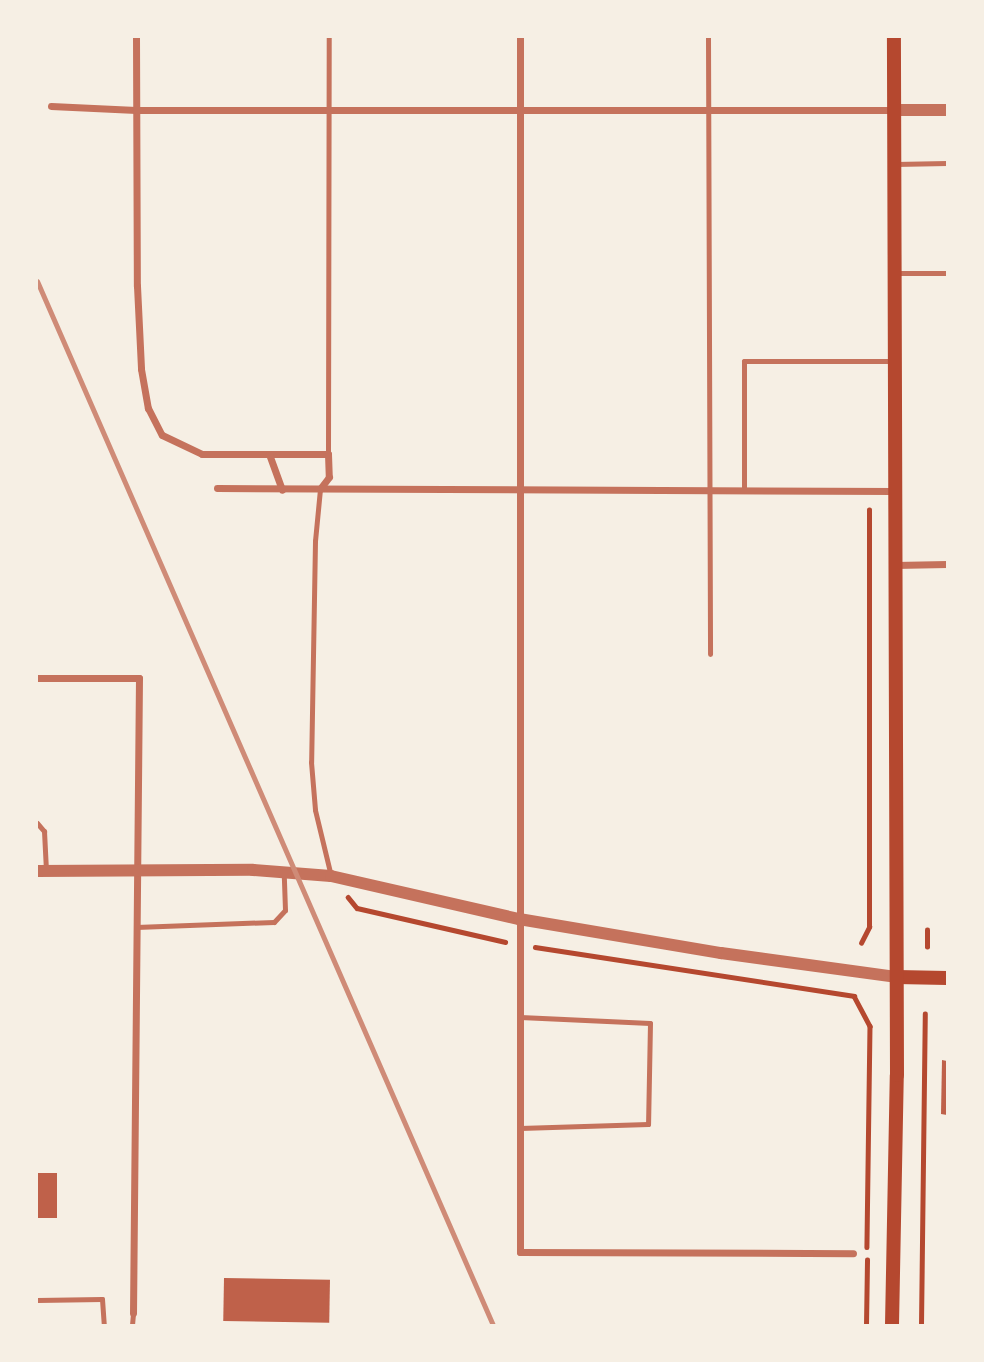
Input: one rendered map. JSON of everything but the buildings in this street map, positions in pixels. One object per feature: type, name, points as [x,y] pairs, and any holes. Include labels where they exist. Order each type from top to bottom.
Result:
[{"type":"main road","points":[[892,1325],[897,1075],[894,37]]},
{"type":"main road","points":[[897,976],[947,978]]},
{"type":"street","points":[[136,37],[137,286],[141,369],[148,408],[162,435],[202,454],[328,454],[329,477],[320,489]]},
{"type":"street","points":[[520,37],[520,1252],[853,1253]]},
{"type":"street","points":[[51,106],[136,110],[947,110]]},
{"type":"street","points":[[269,454],[282,490]]},
{"type":"street","points":[[217,488],[894,491]]},
{"type":"street","points":[[895,565],[947,564]]},
{"type":"street","points":[[37,678],[139,678],[133,1313]]},
{"type":"street","points":[[41,871],[284,872],[331,876],[519,919],[721,953],[897,976]]},
{"type":"lane","points":[[328,454],[329,37]]},
{"type":"lane","points":[[708,37],[710,654]]},
{"type":"lane","points":[[895,164],[947,163]]},
{"type":"lane","points":[[895,273],[947,273]]},
{"type":"lane","points":[[744,491],[744,361],[895,361]]},
{"type":"lane","points":[[320,489],[315,541],[311,762],[315,810],[331,876]]},
{"type":"lane","points":[[37,823],[44,831],[41,871]]},
{"type":"lane","points":[[136,927],[274,922],[285,910],[284,872]]},
{"type":"lane","points":[[520,1017],[650,1023],[648,1124],[520,1128]]},
{"type":"lane","points":[[37,1300],[102,1299],[104,1325]]},
{"type":"lane","points":[[132,1325],[133,1313]]},
{"type":"path","points":[[861,943],[869,927],[869,510]]},
{"type":"path","points":[[331,876],[357,908],[520,945],[854,996],[866,1012],[870,1026],[866,1325]]},
{"type":"path","points":[[927,930],[927,947]]},
{"type":"path","points":[[921,1325],[925,1014]]},
{"type":"railway","points":[[37,281],[493,1325]]}]
